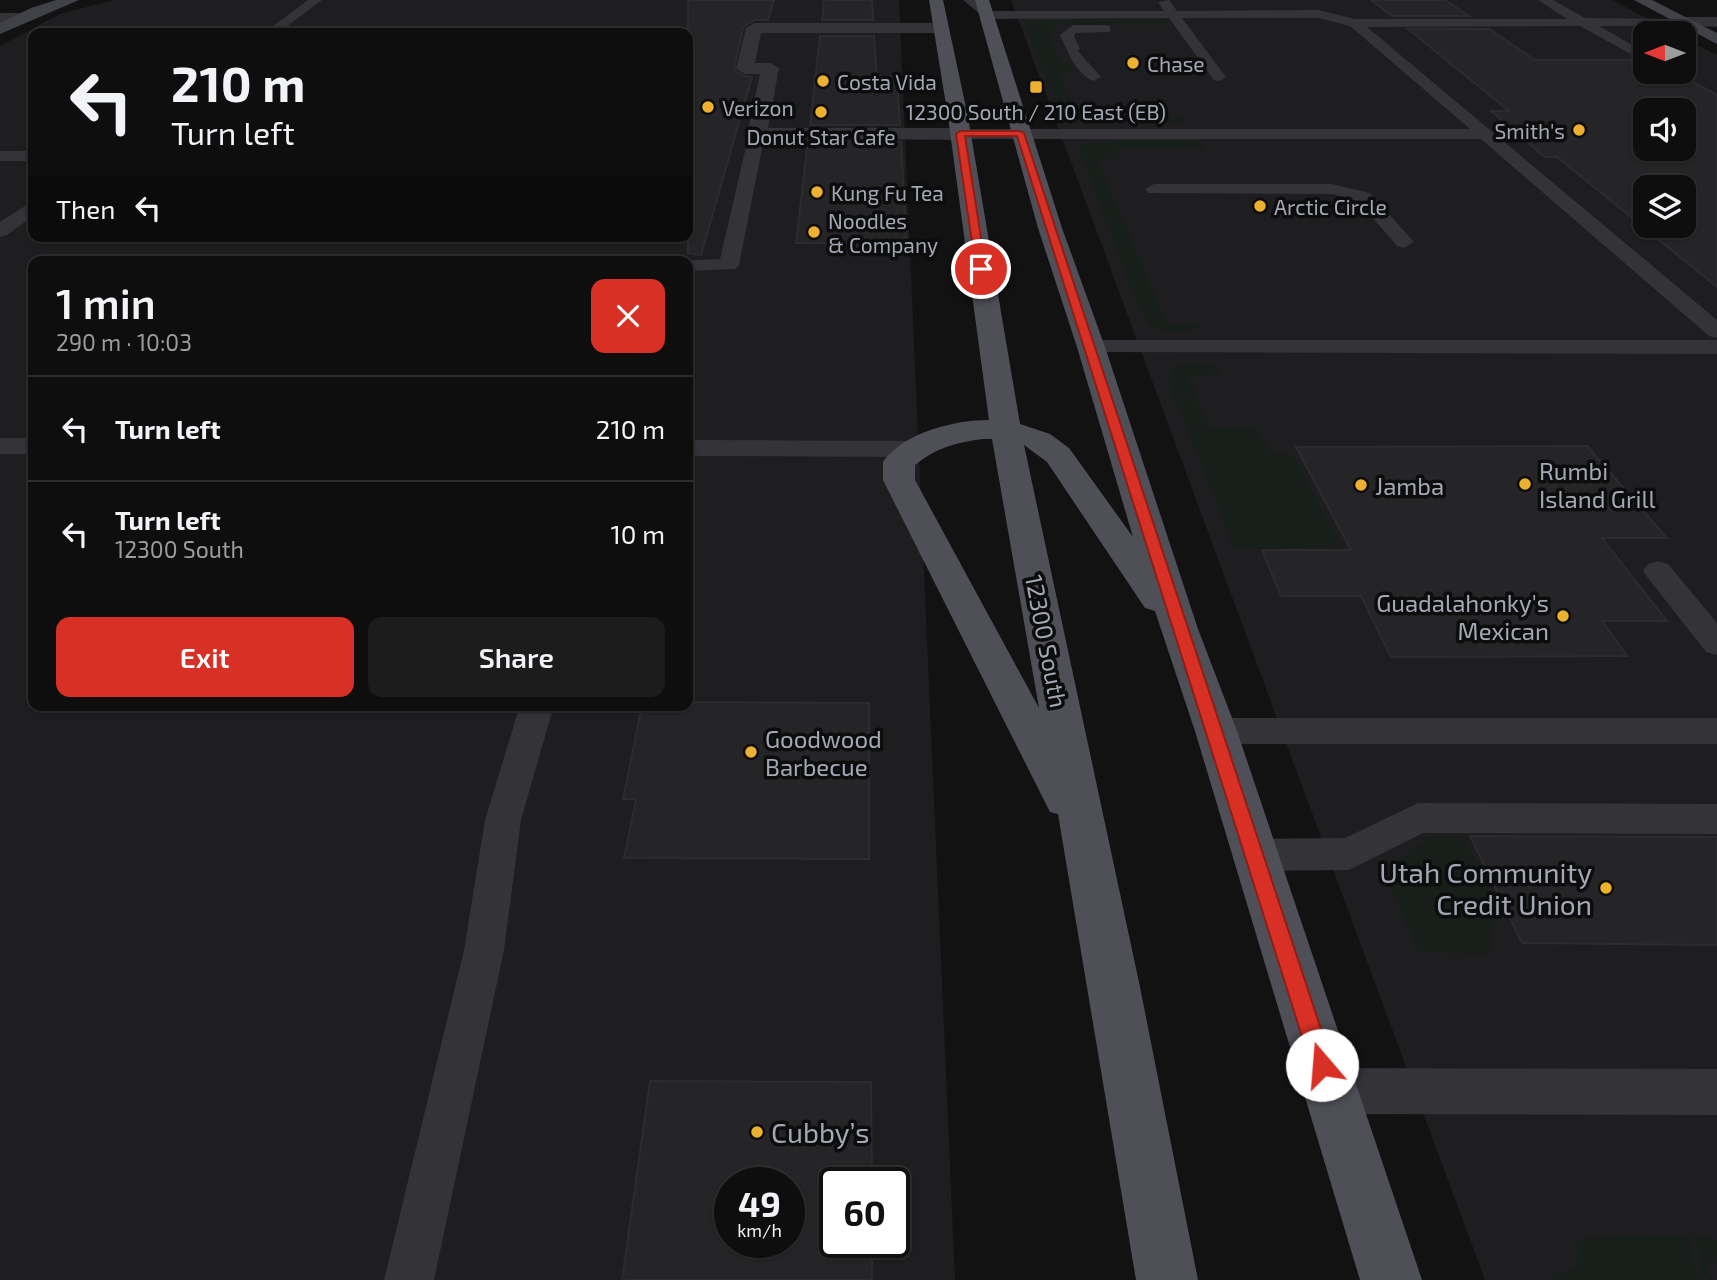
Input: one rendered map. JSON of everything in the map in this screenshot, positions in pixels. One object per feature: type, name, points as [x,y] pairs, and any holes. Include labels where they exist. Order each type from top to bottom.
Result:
[{"type":"main road","name":"12300 South","points":[[936,0],[960,134],[1006,431],[1085,835],[1167,1280]]},
{"type":"main road","points":[[984,7],[1020,133],[1091,347],[1179,629],[1216,732],[1391,1280]]},
{"type":"main road","points":[[1085,835],[899,480],[899,462],[913,449],[958,432],[1006,431],[1037,439],[1058,455],[1179,629]]},
{"type":"street","points":[[0,29],[72,0]]},
{"type":"street","points":[[1641,0],[1681,21]]},
{"type":"street","points":[[0,18],[23,18]]},
{"type":"street","points":[[1696,22],[1717,22]]},
{"type":"street","points":[[940,28],[754,28],[745,68],[770,68],[757,134],[960,134]]},
{"type":"street","points":[[1696,28],[1717,39]]},
{"type":"lane","points":[[277,28],[316,0]]},
{"type":"lane","points":[[969,0],[984,7],[1179,22]]},
{"type":"lane","points":[[1163,0],[1219,77]]},
{"type":"lane","points":[[1544,0],[1633,51]]},
{"type":"lane","points":[[1491,7],[1516,23]]},
{"type":"lane","points":[[1094,77],[1074,52],[1068,34],[1073,29],[1318,14],[1356,23],[1633,23]]},
{"type":"lane","points":[[1356,23],[1717,331]]},
{"type":"lane","points":[[693,265],[729,265],[757,134]]},
{"type":"lane","points":[[960,134],[1484,134]]},
{"type":"lane","points":[[0,156],[28,156]]},
{"type":"lane","points":[[1154,189],[1332,189],[1364,197],[1404,242]]},
{"type":"lane","points":[[0,231],[28,211]]},
{"type":"lane","points":[[1091,347],[1717,347]]},
{"type":"lane","points":[[0,446],[28,446]]},
{"type":"lane","points":[[693,448],[913,449]]},
{"type":"lane","points":[[1658,570],[1717,644]]},
{"type":"lane","points":[[409,1280],[482,961],[503,820],[535,711]]},
{"type":"lane","points":[[1216,732],[1717,731]]},
{"type":"lane","points":[[1255,855],[1349,854],[1418,818],[1717,819]]},
{"type":"lane","points":[[1331,1091],[1717,1092]]},
{"type":"shaded area","points":[[114,0],[899,0],[955,1280],[0,1280],[0,46],[28,31],[28,242],[693,242],[693,28],[34,28],[60,14]]},
{"type":"shaded area","points":[[1011,0],[1612,0],[1652,21],[1633,21],[1633,84],[1696,84],[1696,44],[1717,55],[1717,1280],[1485,1280]]},
{"type":"shaded area","points":[[1024,20],[1162,20],[1166,25],[1058,25],[1048,34],[1061,61],[1081,72],[1060,73],[1073,105],[1095,106],[1099,116],[1188,118],[1184,122],[1080,122],[1059,117]]},
{"type":"shaded area","points":[[1196,141],[1205,148],[1192,147],[1206,150],[1117,149],[1120,158],[1097,159],[1162,312],[1139,309],[1081,155],[1089,153],[1081,154],[1079,146],[1091,142]]},
{"type":"shaded area","points":[[1140,310],[1163,313],[1168,324],[1196,324],[1199,327],[1182,331],[1162,329],[1149,324]]},
{"type":"shaded area","points":[[1206,364],[1218,367],[1219,374],[1188,376],[1197,395],[1171,393],[1171,367]]},
{"type":"shaded area","points":[[1174,396],[1195,397],[1210,428],[1255,427],[1271,454],[1293,455],[1341,546],[1235,550]]},
{"type":"shaded area","points":[[1433,836],[1464,837],[1503,916],[1491,926],[1490,954],[1419,952],[1382,870]]},
{"type":"shaded area","points":[[1709,1234],[1717,1241],[1717,1262],[1705,1263],[1713,1280],[1708,1280],[1701,1272],[1696,1238]]},
{"type":"shaded area","points":[[1690,1236],[1696,1272],[1703,1280],[1548,1280],[1555,1274],[1573,1269],[1579,1256],[1575,1244],[1588,1238]]},
{"type":"building","points":[[688,0],[774,0],[768,20],[754,20],[743,27],[734,70],[752,77],[701,255],[688,253],[688,242],[693,242],[693,28],[688,28]]},
{"type":"building","points":[[824,0],[872,0],[873,20],[822,20]]},
{"type":"building","points":[[1371,0],[1445,0],[1469,16],[1392,16]]},
{"type":"building","name":"Smith's","points":[[1408,29],[1489,29],[1535,60],[1633,60],[1633,84],[1696,84],[1717,95],[1717,287],[1657,238],[1696,238],[1696,175],[1633,175],[1633,219],[1557,157],[1545,157],[1491,111],[1509,111]]},
{"type":"building","points":[[820,36],[874,36],[877,76],[897,76],[900,125],[810,125]]},
{"type":"building","points":[[808,141],[901,142],[907,249],[849,249],[849,243],[796,243]]},
{"type":"building","points":[[1587,446],[1667,538],[1602,538],[1667,621],[1602,621],[1627,656],[1391,657],[1361,596],[1281,596],[1262,550],[1351,550],[1296,447]]},
{"type":"building","name":"Goodwood Barbecue","points":[[693,702],[869,703],[869,859],[624,858],[636,799],[623,799],[641,711],[693,711]]},
{"type":"building","name":"Utah Community Credit Union","points":[[1470,836],[1717,837],[1717,945],[1522,943]]},
{"type":"building","name":"Cubby’s","points":[[650,1081],[871,1082],[872,1167],[819,1167],[819,1258],[872,1258],[872,1280],[622,1280]]},
{"type":"place","name":"Chase","points":[[1133,63]]},
{"type":"place","name":"Costa Vida","points":[[823,81]]},
{"type":"place","name":"12300 South / 210 East (EB)","points":[[1036,87]]},
{"type":"place","name":"Verizon","points":[[708,107]]},
{"type":"place","name":"Donut Star Cafe","points":[[821,112]]},
{"type":"place","name":"Smith's","points":[[1579,130]]},
{"type":"place","name":"Kung Fu Tea","points":[[817,192]]},
{"type":"place","name":"Arctic Circle","points":[[1260,206]]},
{"type":"place","name":"Noodles & Company","points":[[814,232]]},
{"type":"place","name":"Rumbi Island Grill","points":[[1525,484]]},
{"type":"place","name":"Jamba","points":[[1361,485]]},
{"type":"place","name":"Guadalahonky's Mexican","points":[[1563,616]]},
{"type":"place","name":"Goodwood Barbecue","points":[[751,752]]},
{"type":"place","name":"Utah Community Credit Union","points":[[1606,888]]},
{"type":"place","name":"Cubby’s","points":[[757,1132]]},
{"type":"route","points":[[981,269],[960,134],[1020,133],[1322,1065]]}]
